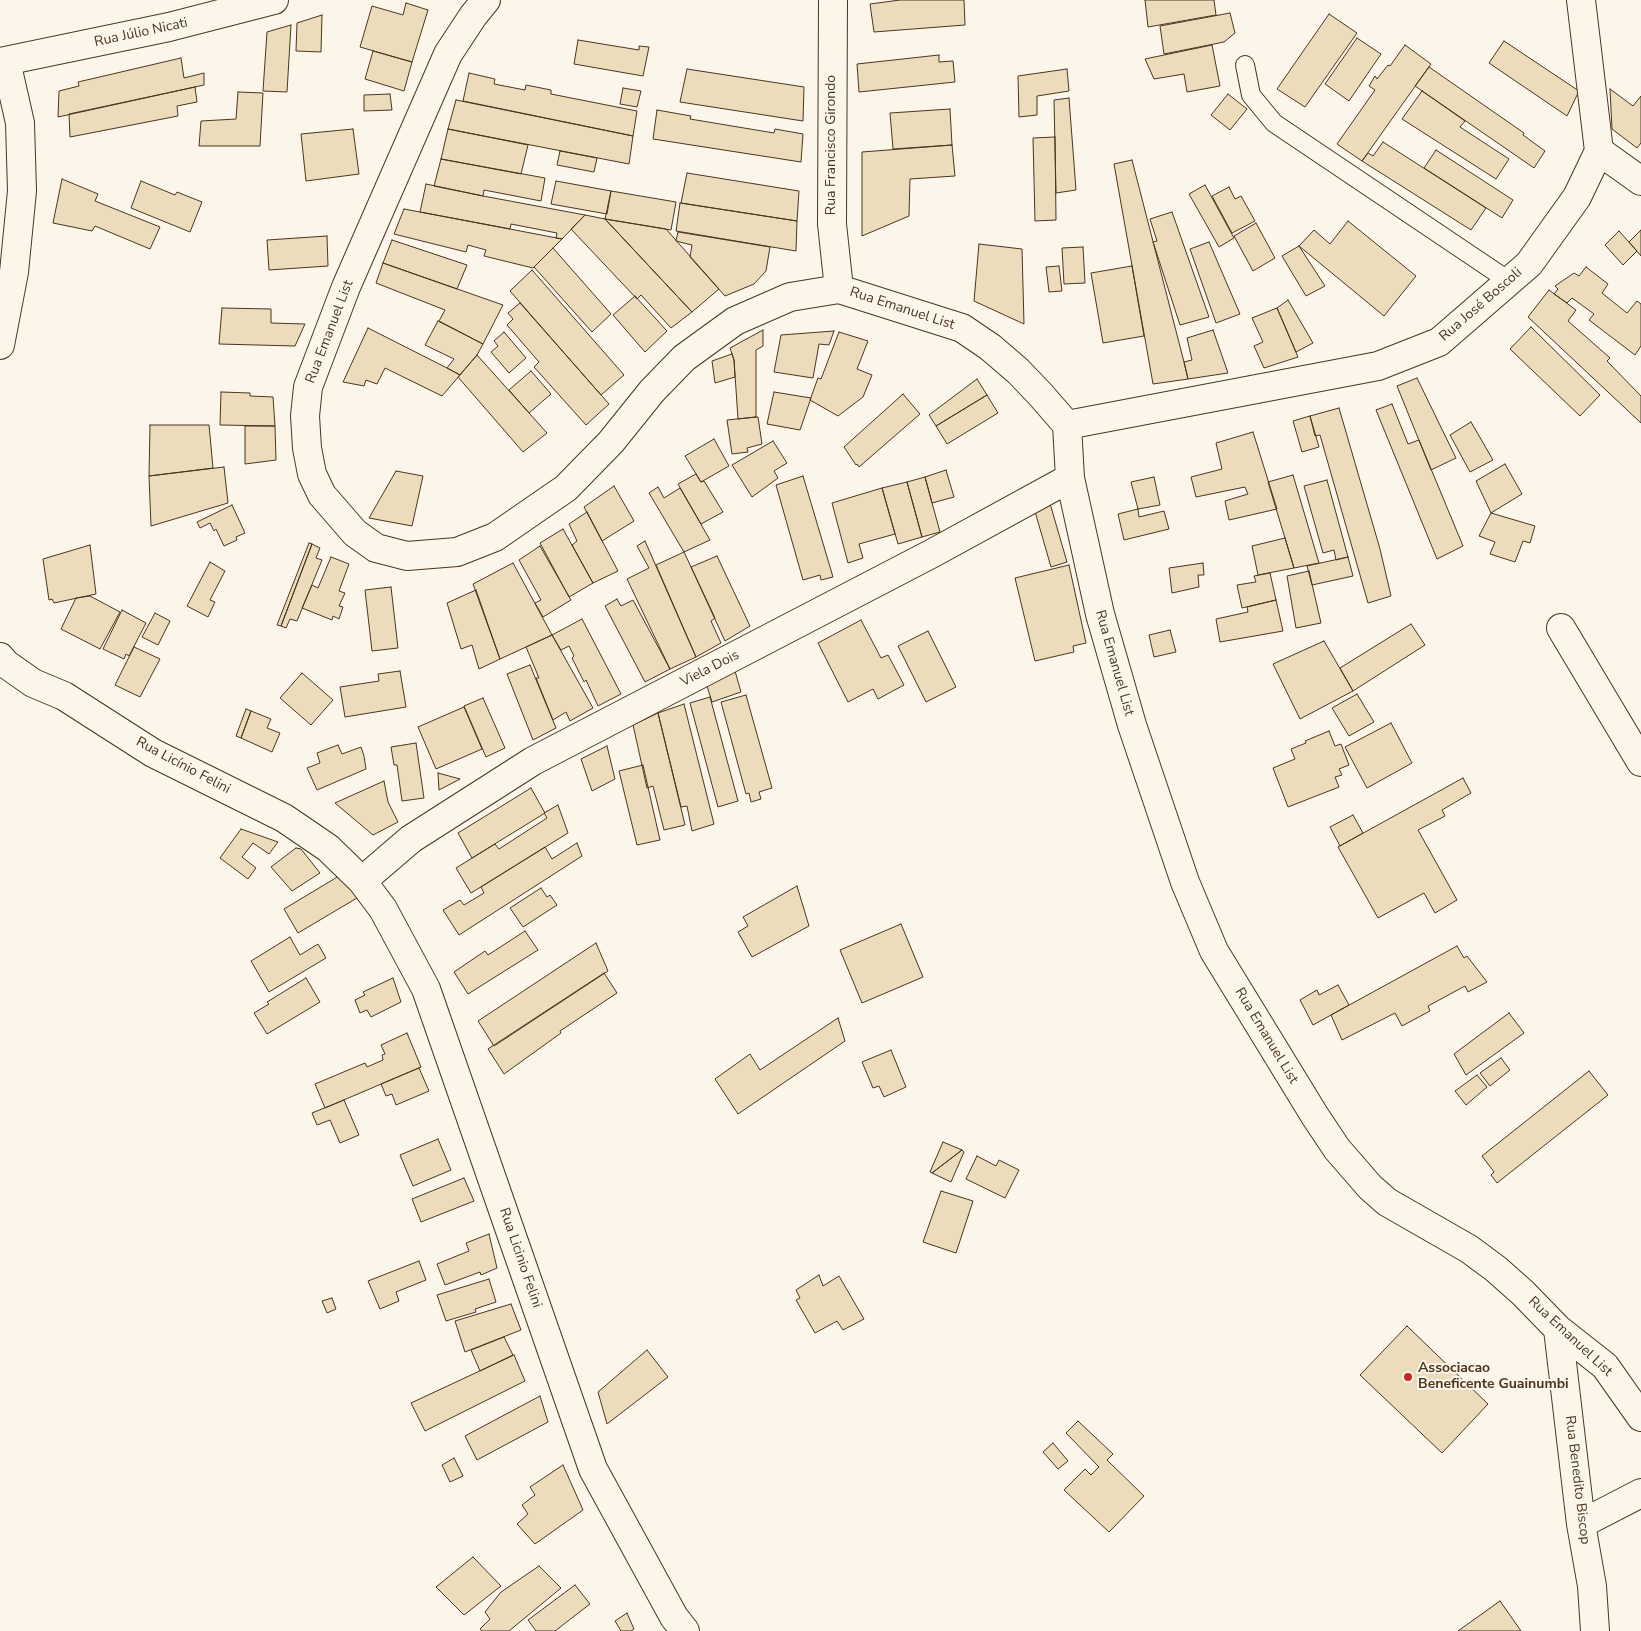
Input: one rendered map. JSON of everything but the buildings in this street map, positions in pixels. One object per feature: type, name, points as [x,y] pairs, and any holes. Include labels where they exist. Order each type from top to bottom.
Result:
[{"type":"street","name":"Rua Júlio Nicati","points":[[3,62],[169,27],[274,0]]},
{"type":"street","name":"Rua Francisco Girondo","points":[[833,0],[832,224],[839,289]]},
{"type":"street","points":[[1581,0],[1599,151],[1641,181]]},
{"type":"street","name":"Rua Emanuel List","points":[[474,5],[448,54],[346,287],[308,387],[305,416],[307,448],[312,474],[322,495],[355,533],[376,548],[407,556],[457,552],[496,536],[566,488],[611,442],[652,391],[684,358],[735,321],[790,297],[839,289],[962,328],[990,347],[1018,371],[1067,425],[1070,478],[1100,614],[1132,725],[1185,882],[1214,951],[1315,1116],[1337,1149],[1360,1176],[1388,1202],[1469,1249],[1496,1269],[1523,1293],[1558,1329],[1605,1366],[1641,1417]]},
{"type":"street","points":[[0,345],[14,272],[22,191],[20,123],[3,62]]},
{"type":"street","name":"Rua José Boscoli","points":[[1067,425],[1378,366],[1440,342],[1530,264],[1576,197],[1599,151]]},
{"type":"street","name":"Viela Dois","points":[[362,881],[412,838],[532,761],[931,554],[1070,478]]},
{"type":"street","points":[[1561,628],[1641,762]]},
{"type":"street","name":"Rua Licínio Felini","points":[[0,657],[32,684],[64,696],[153,753],[284,818],[328,848],[362,881]]},
{"type":"street","name":"Rua Licinio Felini","points":[[362,881],[383,909],[426,988],[593,1469],[674,1617],[684,1631]]},
{"type":"street","name":"Rua Benedito Biscop","points":[[1558,1329],[1581,1524],[1592,1586],[1595,1631]]},
{"type":"street","points":[[1581,1524],[1641,1493]]},
{"type":"lane","points":[[1245,65],[1251,96],[1274,123],[1509,282]]},
{"type":"place","name":"Associacao Beneficente Guainumbi","points":[[1408,1377]]}]
